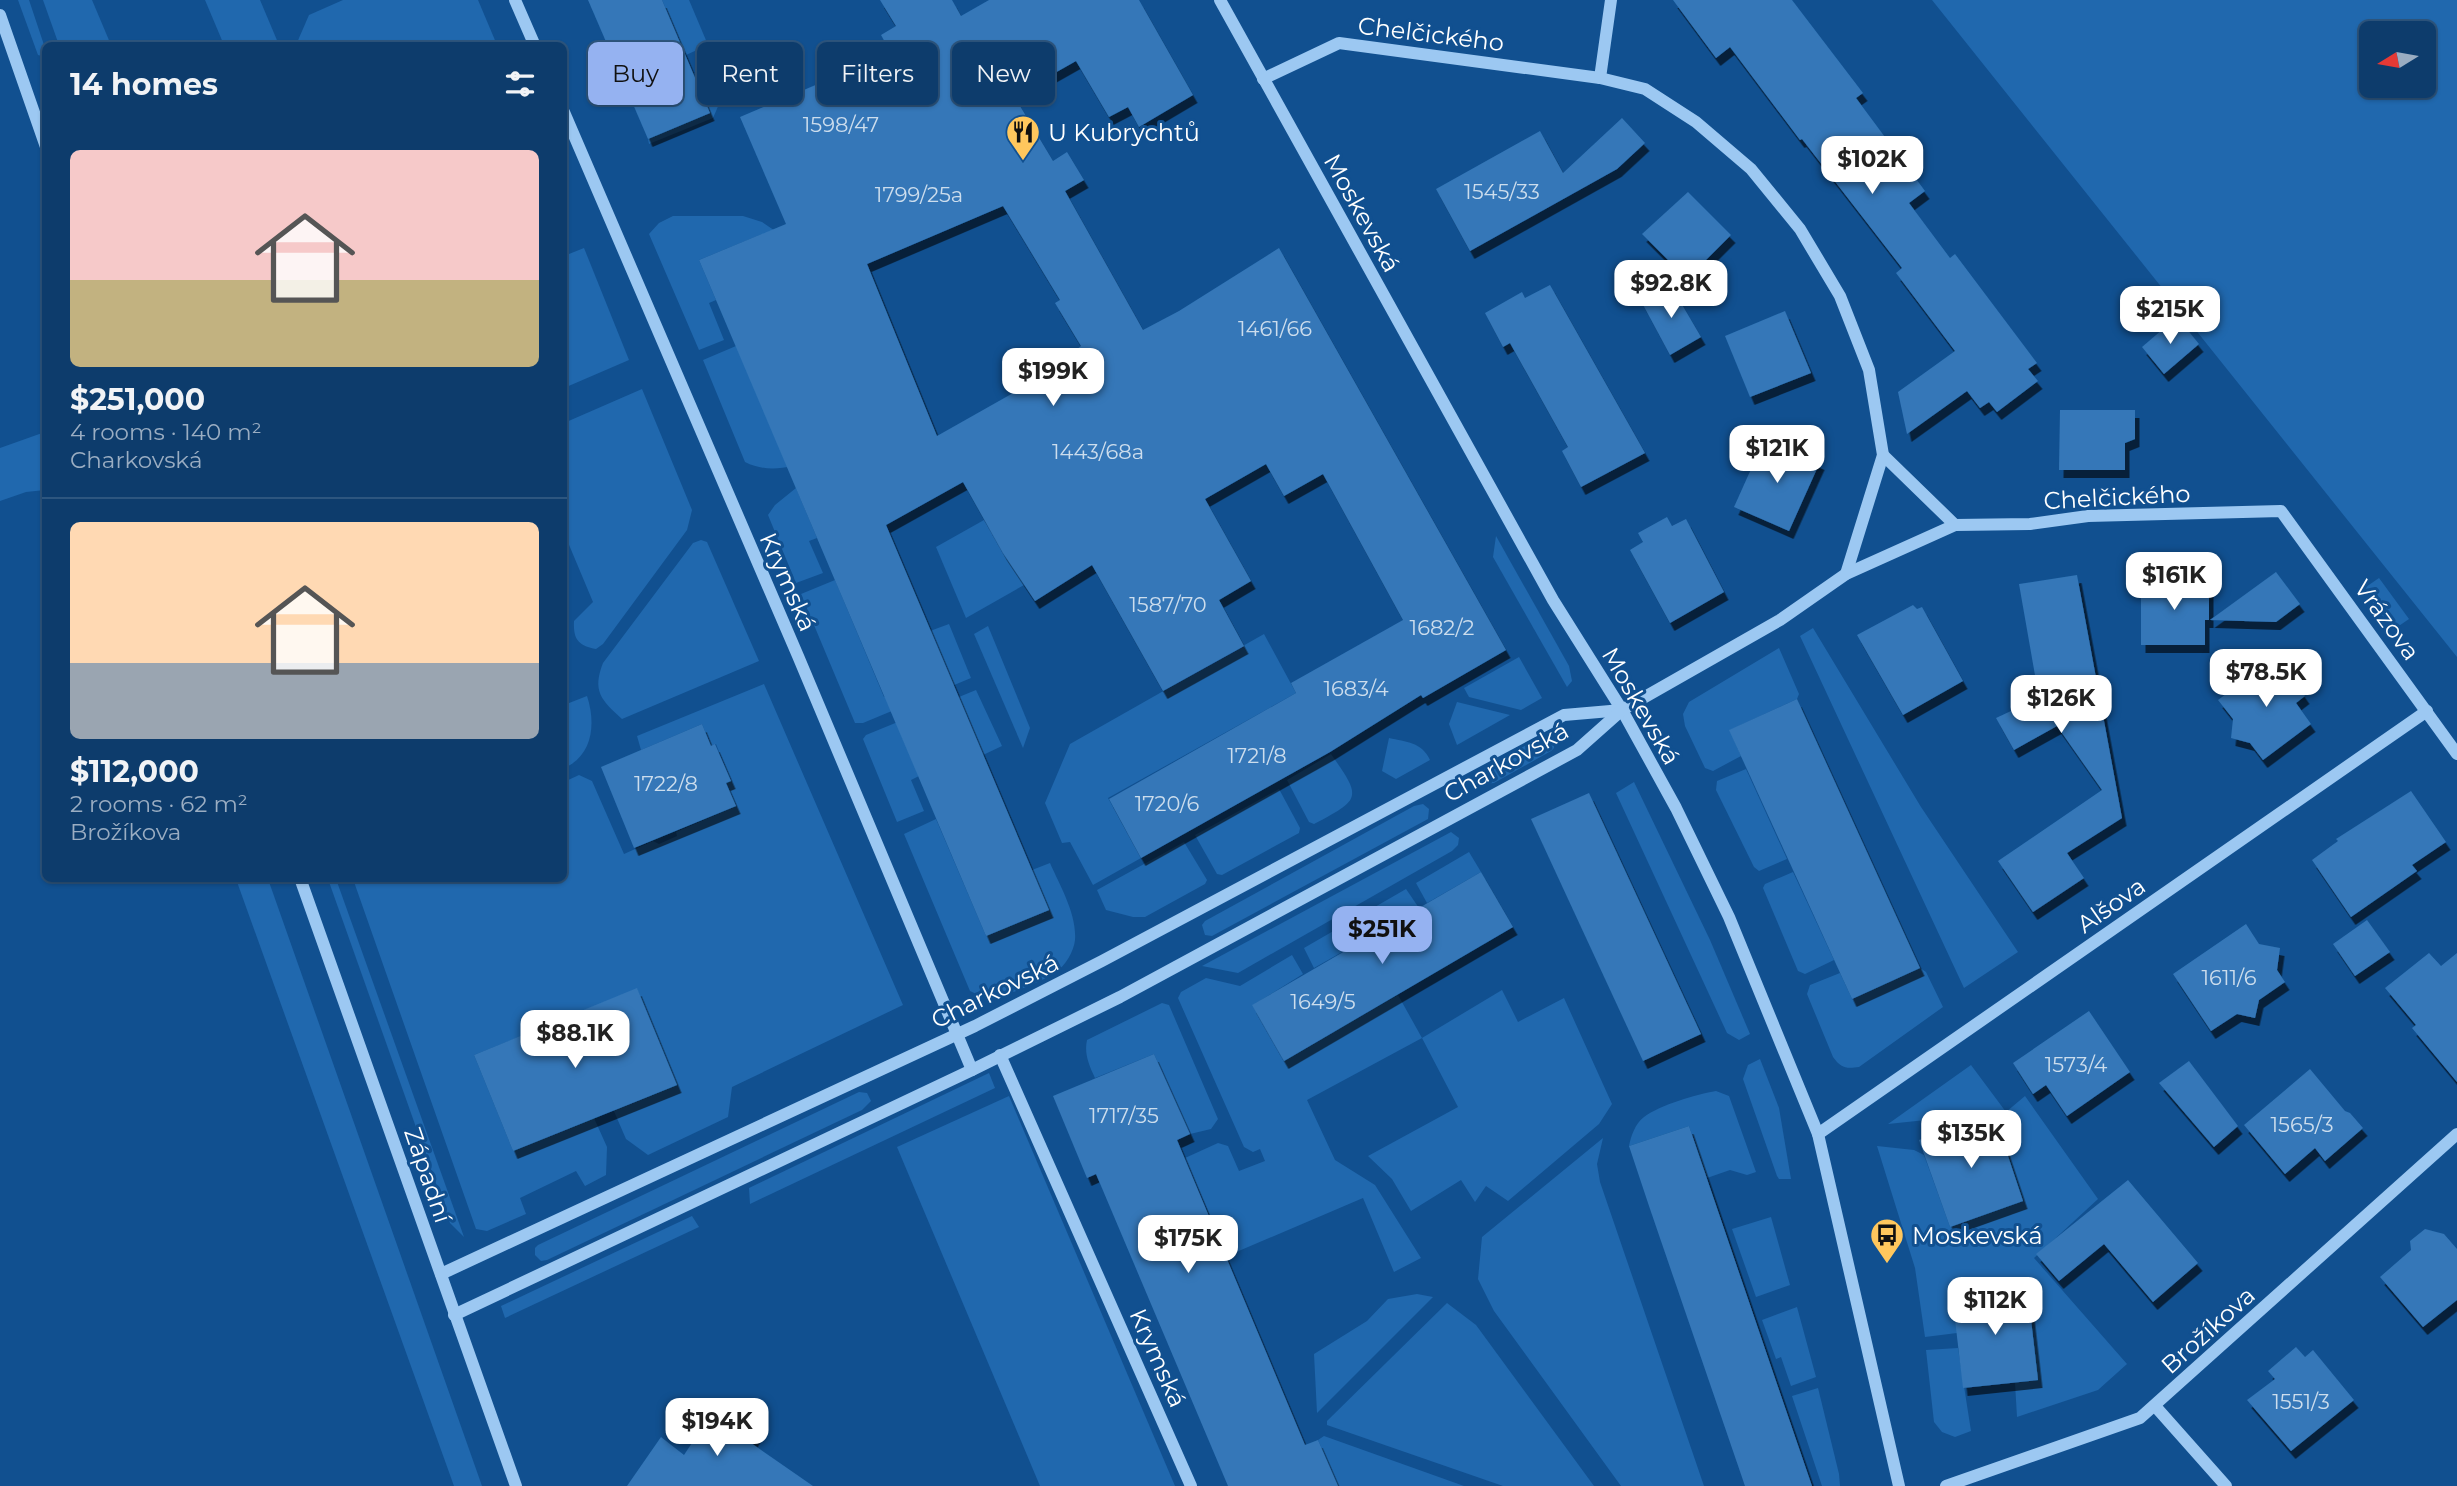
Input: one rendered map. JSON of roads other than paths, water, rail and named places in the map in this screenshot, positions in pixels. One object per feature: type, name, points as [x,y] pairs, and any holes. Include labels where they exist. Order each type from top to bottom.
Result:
[{"type":"street","points":[[515,0],[532,42]]},
{"type":"street","name":"Moskevská","points":[[1220,0],[1553,600],[1622,710],[1676,808],[1730,917],[1818,1133],[1899,1486]]},
{"type":"street","points":[[1600,78],[1611,0]]},
{"type":"street","points":[[0,15],[42,136]]},
{"type":"street","name":"Chelčického","points":[[1263,79],[1339,43],[1600,78],[1645,89],[1696,122],[1751,169],[1800,229],[1840,296],[1869,370],[1883,455],[1846,574]]},
{"type":"street","name":"Krymská","points":[[567,119],[798,656],[972,1070]]},
{"type":"street","points":[[1883,455],[1955,525]]},
{"type":"street","name":"Chelčického","points":[[1622,710],[1780,620],[1846,574],[1955,525],[2030,524],[2088,516],[2281,511]]},
{"type":"street","name":"Vrázova","points":[[2281,511],[2457,754]]},
{"type":"street","name":"Charkovská","points":[[441,1274],[956,1034],[1102,961],[1564,715],[1622,710]]},
{"type":"street","name":"Charkovská","points":[[454,1315],[972,1070],[1120,997],[1577,750],[1622,710]]},
{"type":"street","name":"Alšova","points":[[1818,1133],[2427,711]]},
{"type":"street","name":"Západní","points":[[301,882],[516,1486]]},
{"type":"street","name":"Krymská","points":[[1000,1055],[1191,1486]]},
{"type":"street","name":"Brožíkova","points":[[1946,1486],[2140,1418],[2457,1134]]},
{"type":"street","points":[[2155,1406],[2225,1486]]},
{"type":"place","name":"U Kubrychtů","points":[[1023,162]]},
{"type":"place","name":"Moskevská","points":[[1887,1265]]}]
